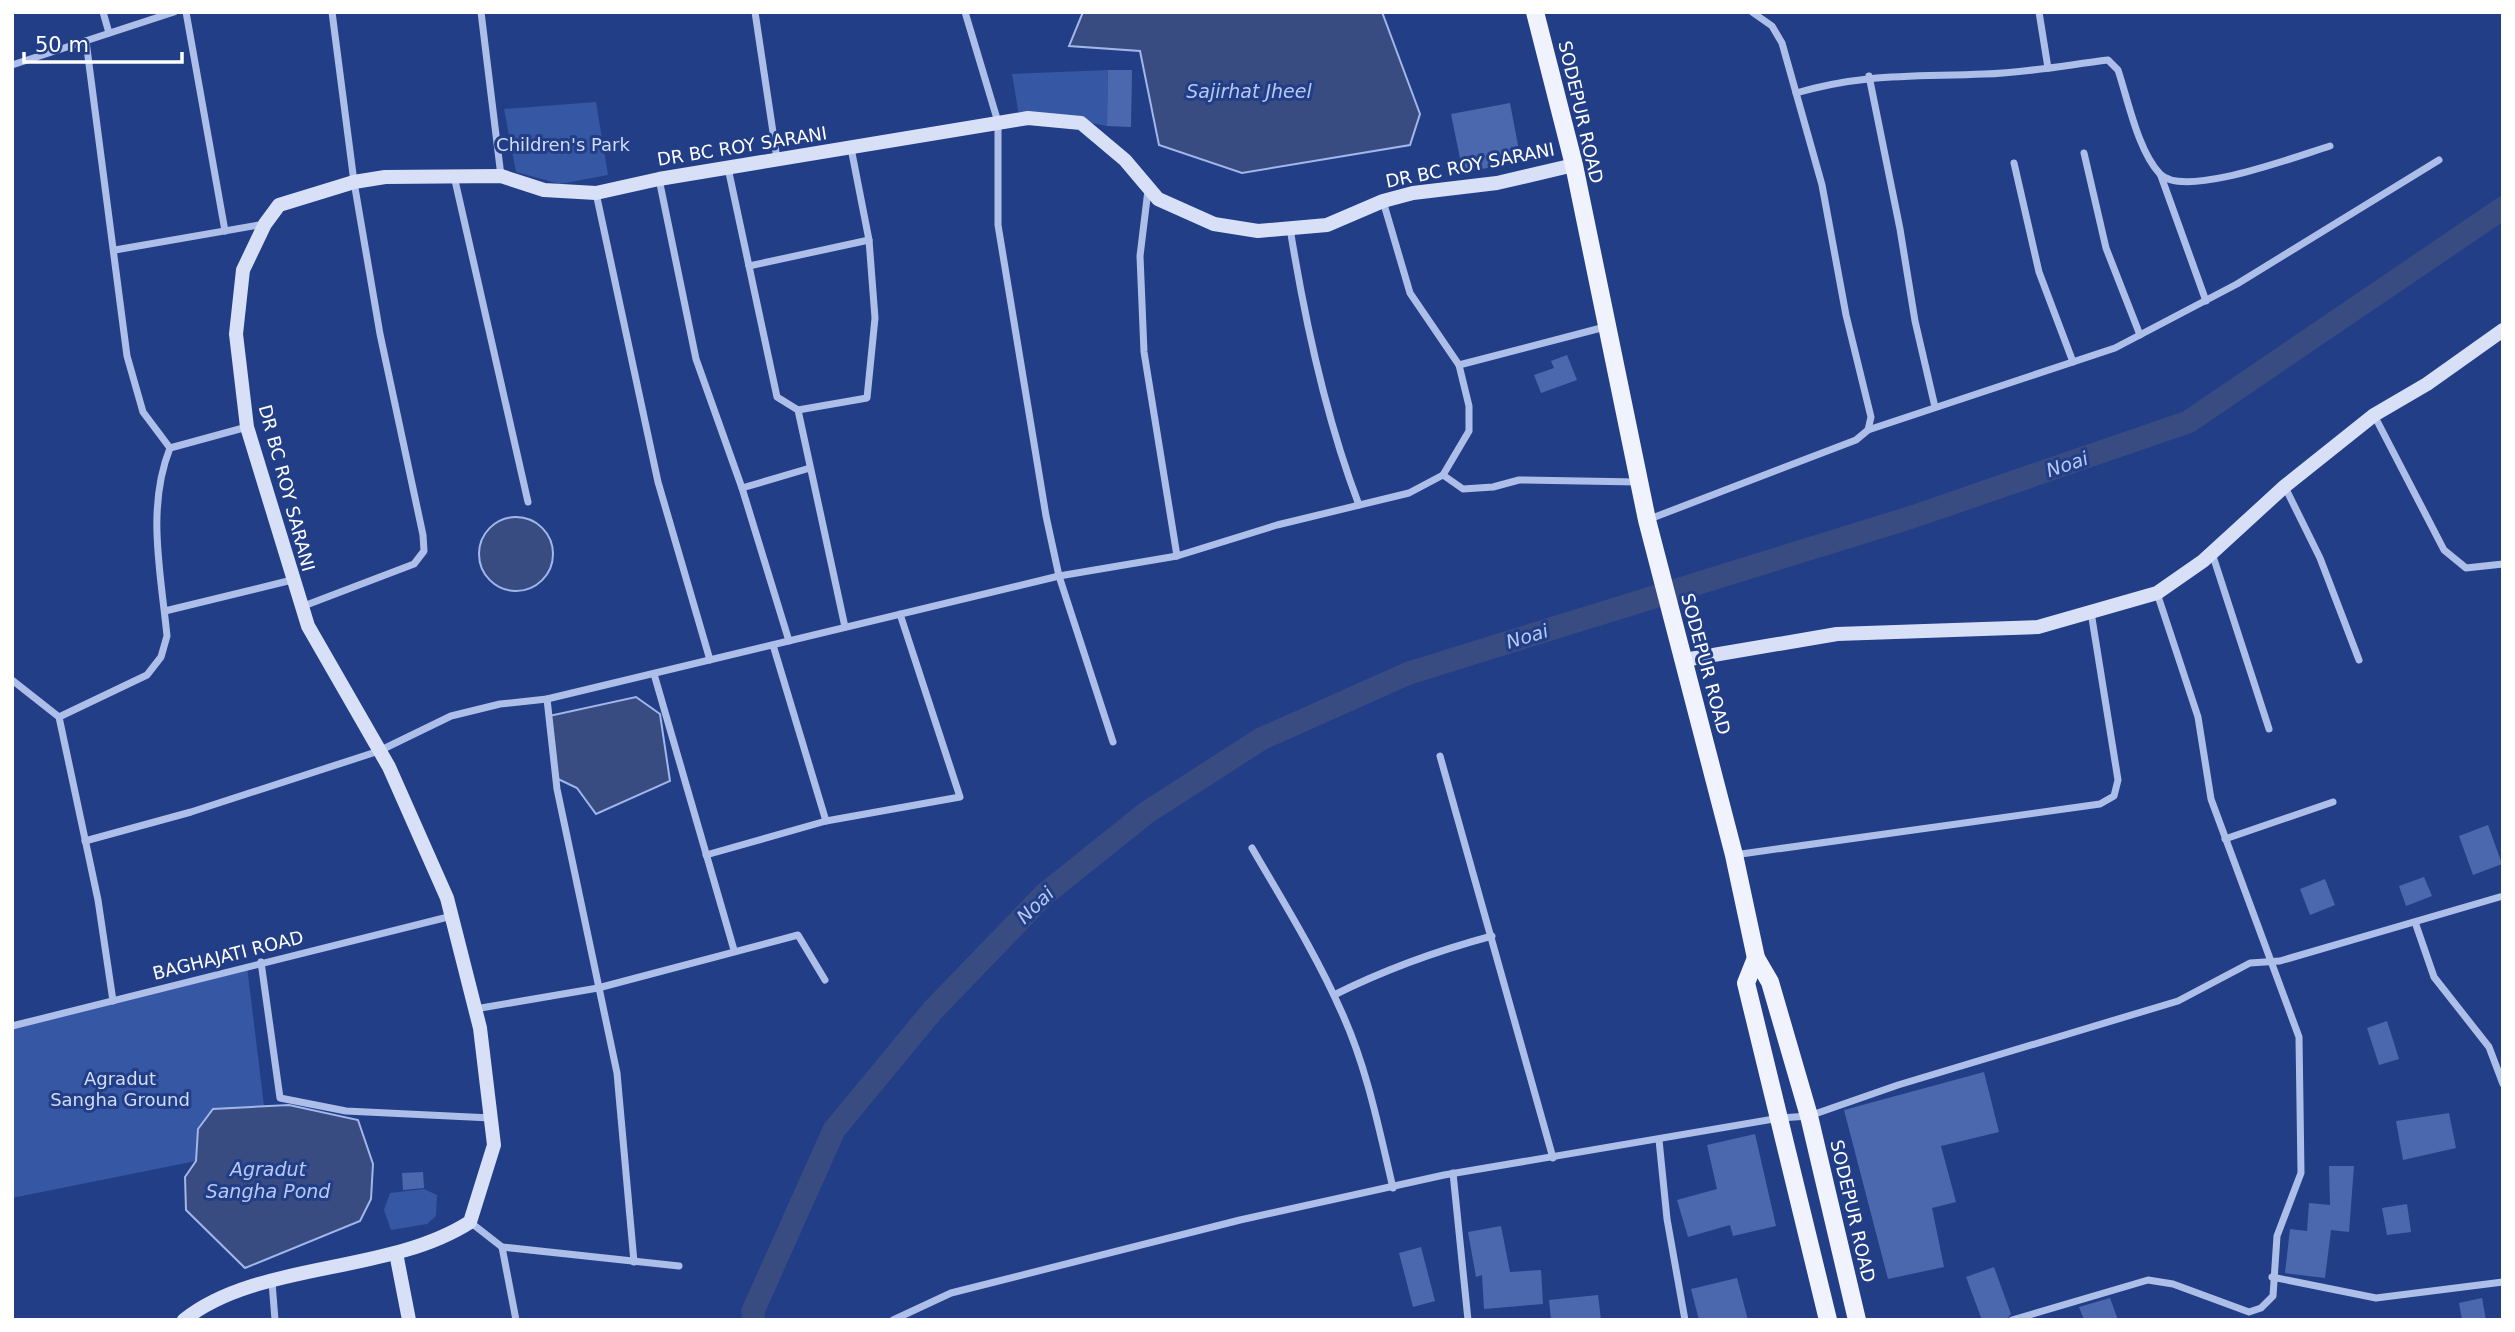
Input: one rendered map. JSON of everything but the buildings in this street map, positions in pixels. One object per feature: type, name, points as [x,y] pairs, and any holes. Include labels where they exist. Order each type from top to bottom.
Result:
[{"type":"main road","name":"SODEPUR ROAD","points":[[1535,12],[1574,165],[1605,327],[1647,520],[1734,855],[1756,958],[1770,982],[1809,1116],[1857,1320]]},
{"type":"main road","points":[[1756,958],[1746,983],[1828,1320]]},
{"type":"street","points":[[103,12],[109,33]]},
{"type":"street","points":[[12,65],[174,12]]},
{"type":"street","points":[[186,12],[225,231]]},
{"type":"street","points":[[301,607],[414,564],[424,551],[423,535],[380,334],[354,181],[332,12]]},
{"type":"street","points":[[481,12],[501,176]]},
{"type":"street","points":[[755,12],[778,159]]},
{"type":"street","points":[[965,12],[998,122],[998,225],[1059,576],[1113,742]]},
{"type":"street","points":[[1752,12],[1772,26],[1782,43],[1822,185],[1846,315],[1871,417],[1868,430]]},
{"type":"street","points":[[2039,12],[2048,68]]},
{"type":"street","points":[[86,41],[134,387],[143,412],[170,448]]},
{"type":"street","points":[[1796,93],[1840,80],[1869,76],[1986,74],[2108,60],[2113,62],[2148,157],[2161,176],[2206,301]]},
{"type":"street","points":[[1869,76],[1900,229],[1914,321],[1935,407]]},
{"type":"street","name":"DR BC ROY SARANI","points":[[470,1222],[494,1145],[475,1009],[447,898],[379,751],[308,626],[247,427],[236,334],[243,270],[265,224],[279,205],[354,181],[385,177],[501,176],[544,190],[596,193],[659,179],[1028,118],[1081,123],[1125,160],[1158,199],[1214,224],[1258,231],[1327,225],[1383,201],[1413,193],[1497,183],[1574,165]]},
{"type":"street","points":[[2161,176],[2181,184],[2207,181],[2330,146]]},
{"type":"street","points":[[728,168],[777,397],[798,410],[867,398],[875,318],[869,240],[851,148]]},
{"type":"street","points":[[2084,153],[2106,248],[2140,335]]},
{"type":"street","points":[[1647,520],[1856,440],[1868,430],[2073,362],[2140,335],[2206,301],[2439,160]]},
{"type":"street","points":[[2014,163],[2039,272],[2073,362]]},
{"type":"street","points":[[454,175],[528,502]]},
{"type":"street","points":[[659,179],[696,359],[742,488],[789,641]]},
{"type":"street","points":[[1148,190],[1140,256],[1144,352],[1177,556]]},
{"type":"street","points":[[596,193],[658,482],[710,660]]},
{"type":"street","points":[[85,841],[191,813],[379,751],[451,716],[500,704],[547,699],[1059,576],[1177,556],[1277,525],[1409,494],[1443,475],[1469,431],[1469,406],[1459,365],[1410,293],[1383,201]]},
{"type":"street","points":[[114,250],[265,224]]},
{"type":"street","points":[[1290,228],[1314,351],[1340,455],[1359,506]]},
{"type":"street","points":[[749,265],[869,240]]},
{"type":"street","points":[[1459,365],[1605,327]]},
{"type":"street","points":[[1684,660],[1837,634],[2038,627],[2157,593],[2211,553],[2285,486],[2374,415],[2427,384],[2503,330]]},
{"type":"street","points":[[798,410],[845,627]]},
{"type":"street","points":[[2374,415],[2444,550],[2466,568],[2503,564]]},
{"type":"street","points":[[170,448],[247,427]]},
{"type":"street","points":[[59,717],[147,675],[161,657],[167,636],[156,508],[160,474],[170,448]]},
{"type":"street","points":[[742,488],[810,468]]},
{"type":"street","points":[[1443,475],[1463,489],[1493,487],[1519,480],[1638,482]]},
{"type":"street","points":[[2285,486],[2315,546],[2359,660]]},
{"type":"street","points":[[2211,553],[2269,729]]},
{"type":"street","points":[[165,611],[292,580]]},
{"type":"street","points":[[2012,1320],[2148,1280],[2173,1284],[2249,1312],[2262,1308],[2273,1296],[2272,1277],[2277,1236],[2301,1174],[2299,1037],[2211,799],[2198,717],[2157,593]]},
{"type":"street","points":[[1734,855],[2100,804],[2114,796],[2118,780],[2091,612]]},
{"type":"street","points":[[706,855],[826,821],[960,797],[900,614]]},
{"type":"street","points":[[773,645],[826,821]]},
{"type":"street","points":[[654,674],[734,950]]},
{"type":"street","points":[[12,680],[59,717],[85,841],[113,1001]]},
{"type":"street","points":[[547,699],[557,789],[617,1073],[634,1262]]},
{"type":"street","points":[[1440,756],[1553,1158]]},
{"type":"street","points":[[2225,839],[2333,802]]},
{"type":"street","points":[[1252,848],[1334,995],[1360,1062],[1393,1188]]},
{"type":"street","points":[[893,1320],[951,1293],[1240,1220],[1453,1173],[1780,1118],[1809,1116],[1898,1085],[2178,1001],[2250,962],[2269,961],[2503,896]]},
{"type":"street","name":"BAGHAJATI ROAD","points":[[12,1026],[452,916]]},
{"type":"street","points":[[2415,922],[2434,977],[2489,1047],[2503,1084]]},
{"type":"street","points":[[475,1009],[598,988],[798,935],[825,980]]},
{"type":"street","points":[[1334,995],[1384,970],[1432,952],[1492,936]]},
{"type":"street","points":[[261,962],[280,1098],[346,1111],[491,1118]]},
{"type":"street","points":[[1659,1140],[1667,1219],[1685,1320]]},
{"type":"street","points":[[1453,1173],[1468,1320]]},
{"type":"street","points":[[184,1320],[205,1303],[272,1282],[396,1253],[454,1232],[470,1222],[502,1247],[679,1266]]},
{"type":"street","points":[[502,1247],[516,1320]]},
{"type":"street","points":[[396,1253],[409,1320]]},
{"type":"street","points":[[2272,1277],[2376,1298],[2503,1282]]},
{"type":"street","points":[[272,1282],[275,1320]]},
{"type":"green space","points":[[1108,70],[1107,126],[1057,117],[1019,116],[1012,74]]},
{"type":"green space","name":"Children's Park","points":[[596,102],[608,175],[560,184],[516,172],[504,109]]},
{"type":"green space","name":"Agradut Sangha Ground","points":[[247,966],[264,1106],[213,1109],[198,1129],[196,1161],[12,1198],[12,1026]]},
{"type":"green space","points":[[424,1189],[437,1195],[436,1216],[427,1224],[391,1230],[384,1210],[390,1193]]},
{"type":"water","name":"Sajirhat Jheel","points":[[1083,12],[1382,12],[1420,114],[1410,145],[1242,173],[1159,145],[1140,51],[1069,46]]},
{"type":"water","points":[[516,517],[530,520],[542,528],[550,540],[553,554],[550,568],[542,580],[530,588],[516,591],[502,588],[490,580],[482,568],[479,554],[482,540],[490,528],[502,520]]},
{"type":"water","points":[[636,697],[660,714],[670,781],[596,814],[577,788],[556,778],[549,716]]},
{"type":"water","name":"Agradut Sangha Pond","points":[[289,1105],[358,1120],[373,1164],[371,1199],[360,1221],[245,1268],[186,1210],[185,1177],[196,1161],[198,1129],[213,1109]]},
{"type":"waterway","name":"Noai","points":[[753,1320],[753,1311],[834,1130],[933,1010],[1045,894],[1146,813],[1261,739],[1409,673],[1912,517],[2188,422],[2503,208]]}]
